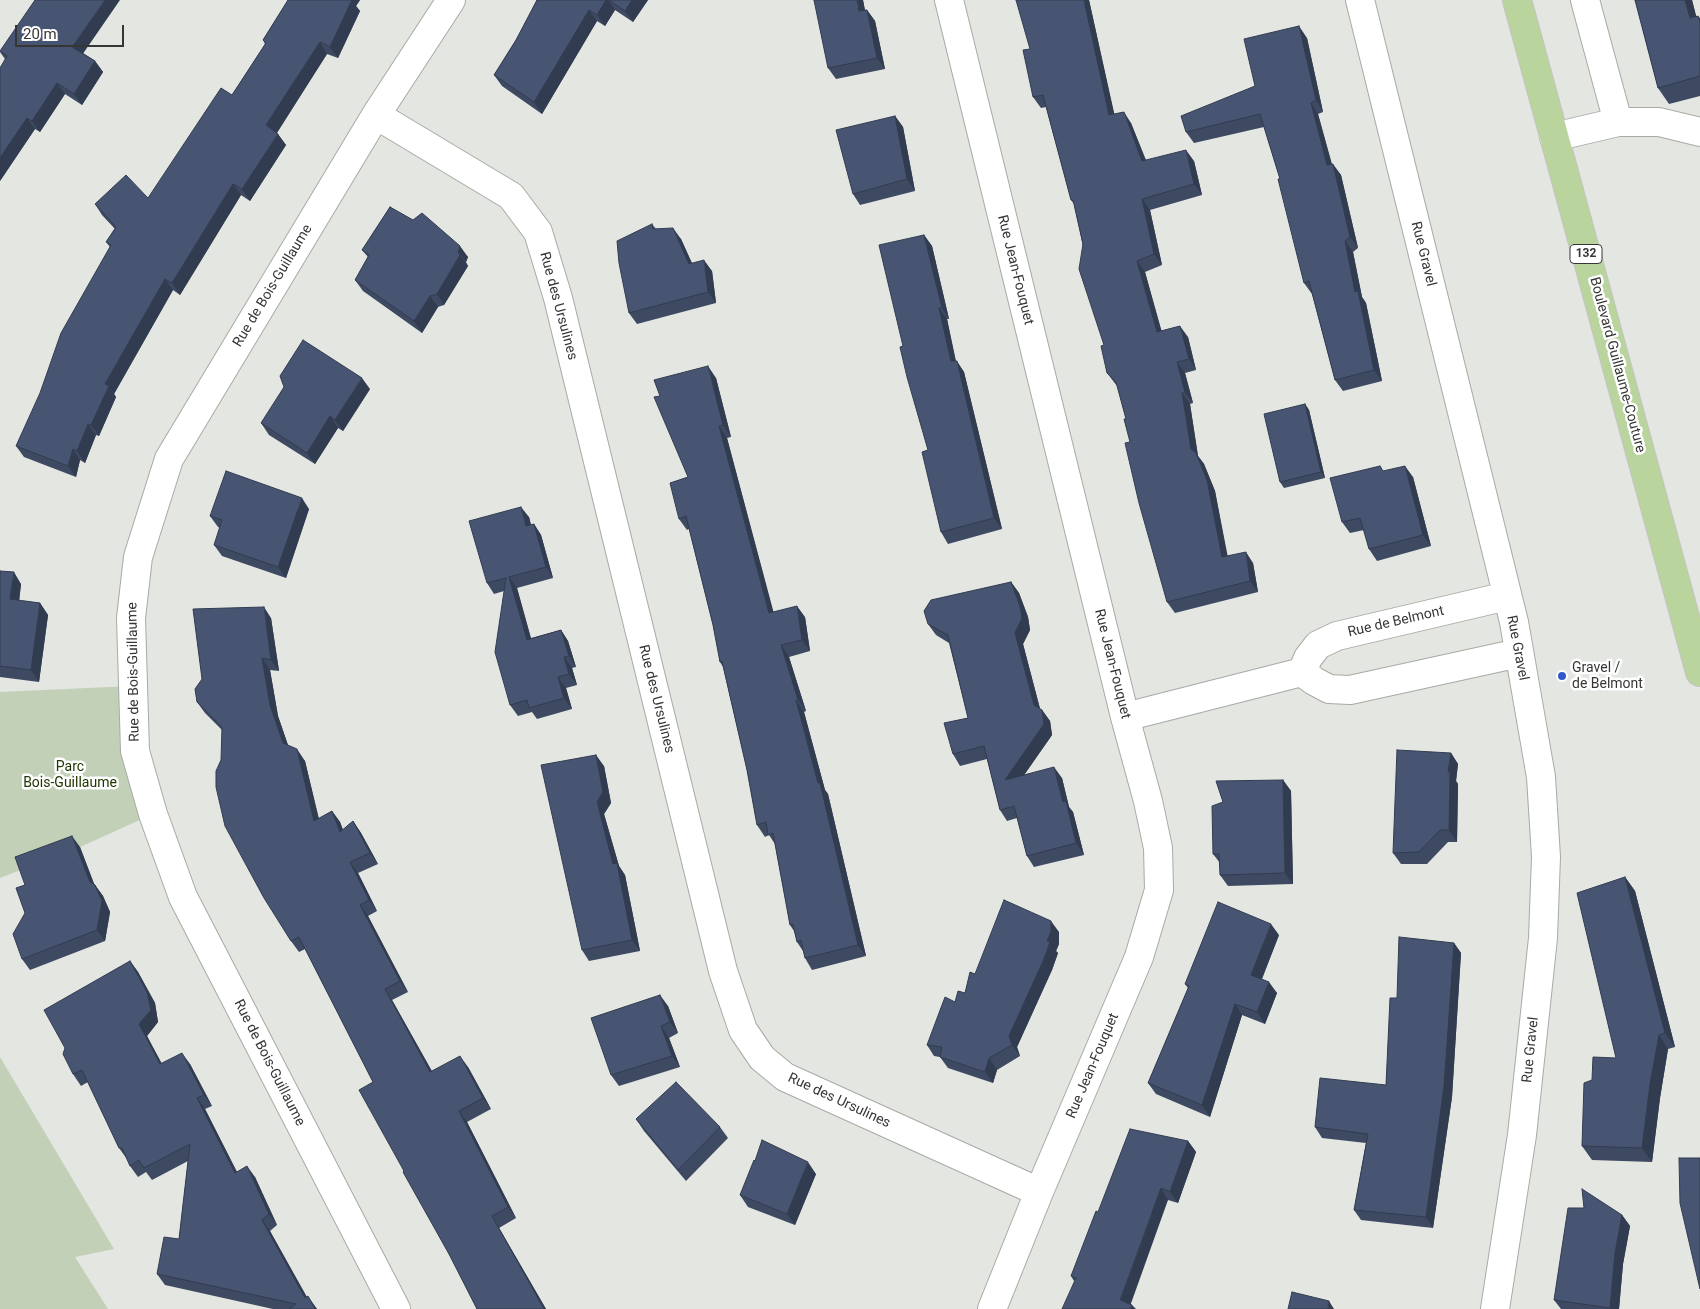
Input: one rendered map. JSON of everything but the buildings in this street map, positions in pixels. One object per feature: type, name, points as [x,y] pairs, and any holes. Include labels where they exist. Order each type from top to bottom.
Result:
[{"type":"main road","name":"Boulevard Guillaume-Couture","points":[[1516,0],[1700,672]]},
{"type":"street","name":"Rue de Bois-Guillaume","points":[[396,1309],[183,897],[153,814],[136,751],[131,618],[138,557],[169,459],[376,115],[451,0]]},
{"type":"street","name":"Rue Jean-Fouquet","points":[[949,0],[1125,717],[1148,801],[1158,848],[1159,890],[1139,957],[1039,1192],[992,1309]]},
{"type":"street","name":"Rue Gravel","points":[[1360,0],[1507,596],[1541,777],[1546,857],[1544,938],[1522,1135],[1495,1309]]},
{"type":"street","points":[[1585,0],[1618,122]]},
{"type":"street","name":"Rue des Ursulines","points":[[376,115],[511,196],[538,232],[558,298],[722,971],[743,1030],[762,1058],[785,1077],[1039,1192]]},
{"type":"street","points":[[1554,137],[1618,122],[1659,122],[1700,132]]},
{"type":"street","name":"Rue de Belmont","points":[[1302,672],[1308,658],[1318,645],[1337,636],[1507,596]]},
{"type":"street","points":[[1125,717],[1302,672],[1330,689],[1350,690],[1519,653]]},
{"type":"green space","name":"Parc Bois-Guillaume","points":[[132,686],[153,814],[80,847],[0,878],[0,692]]},
{"type":"green space","points":[[0,1057],[114,1249],[75,1257],[108,1309],[0,1309]]},
{"type":"place","name":"Gravel / de Belmont","points":[[1562,676]]}]
